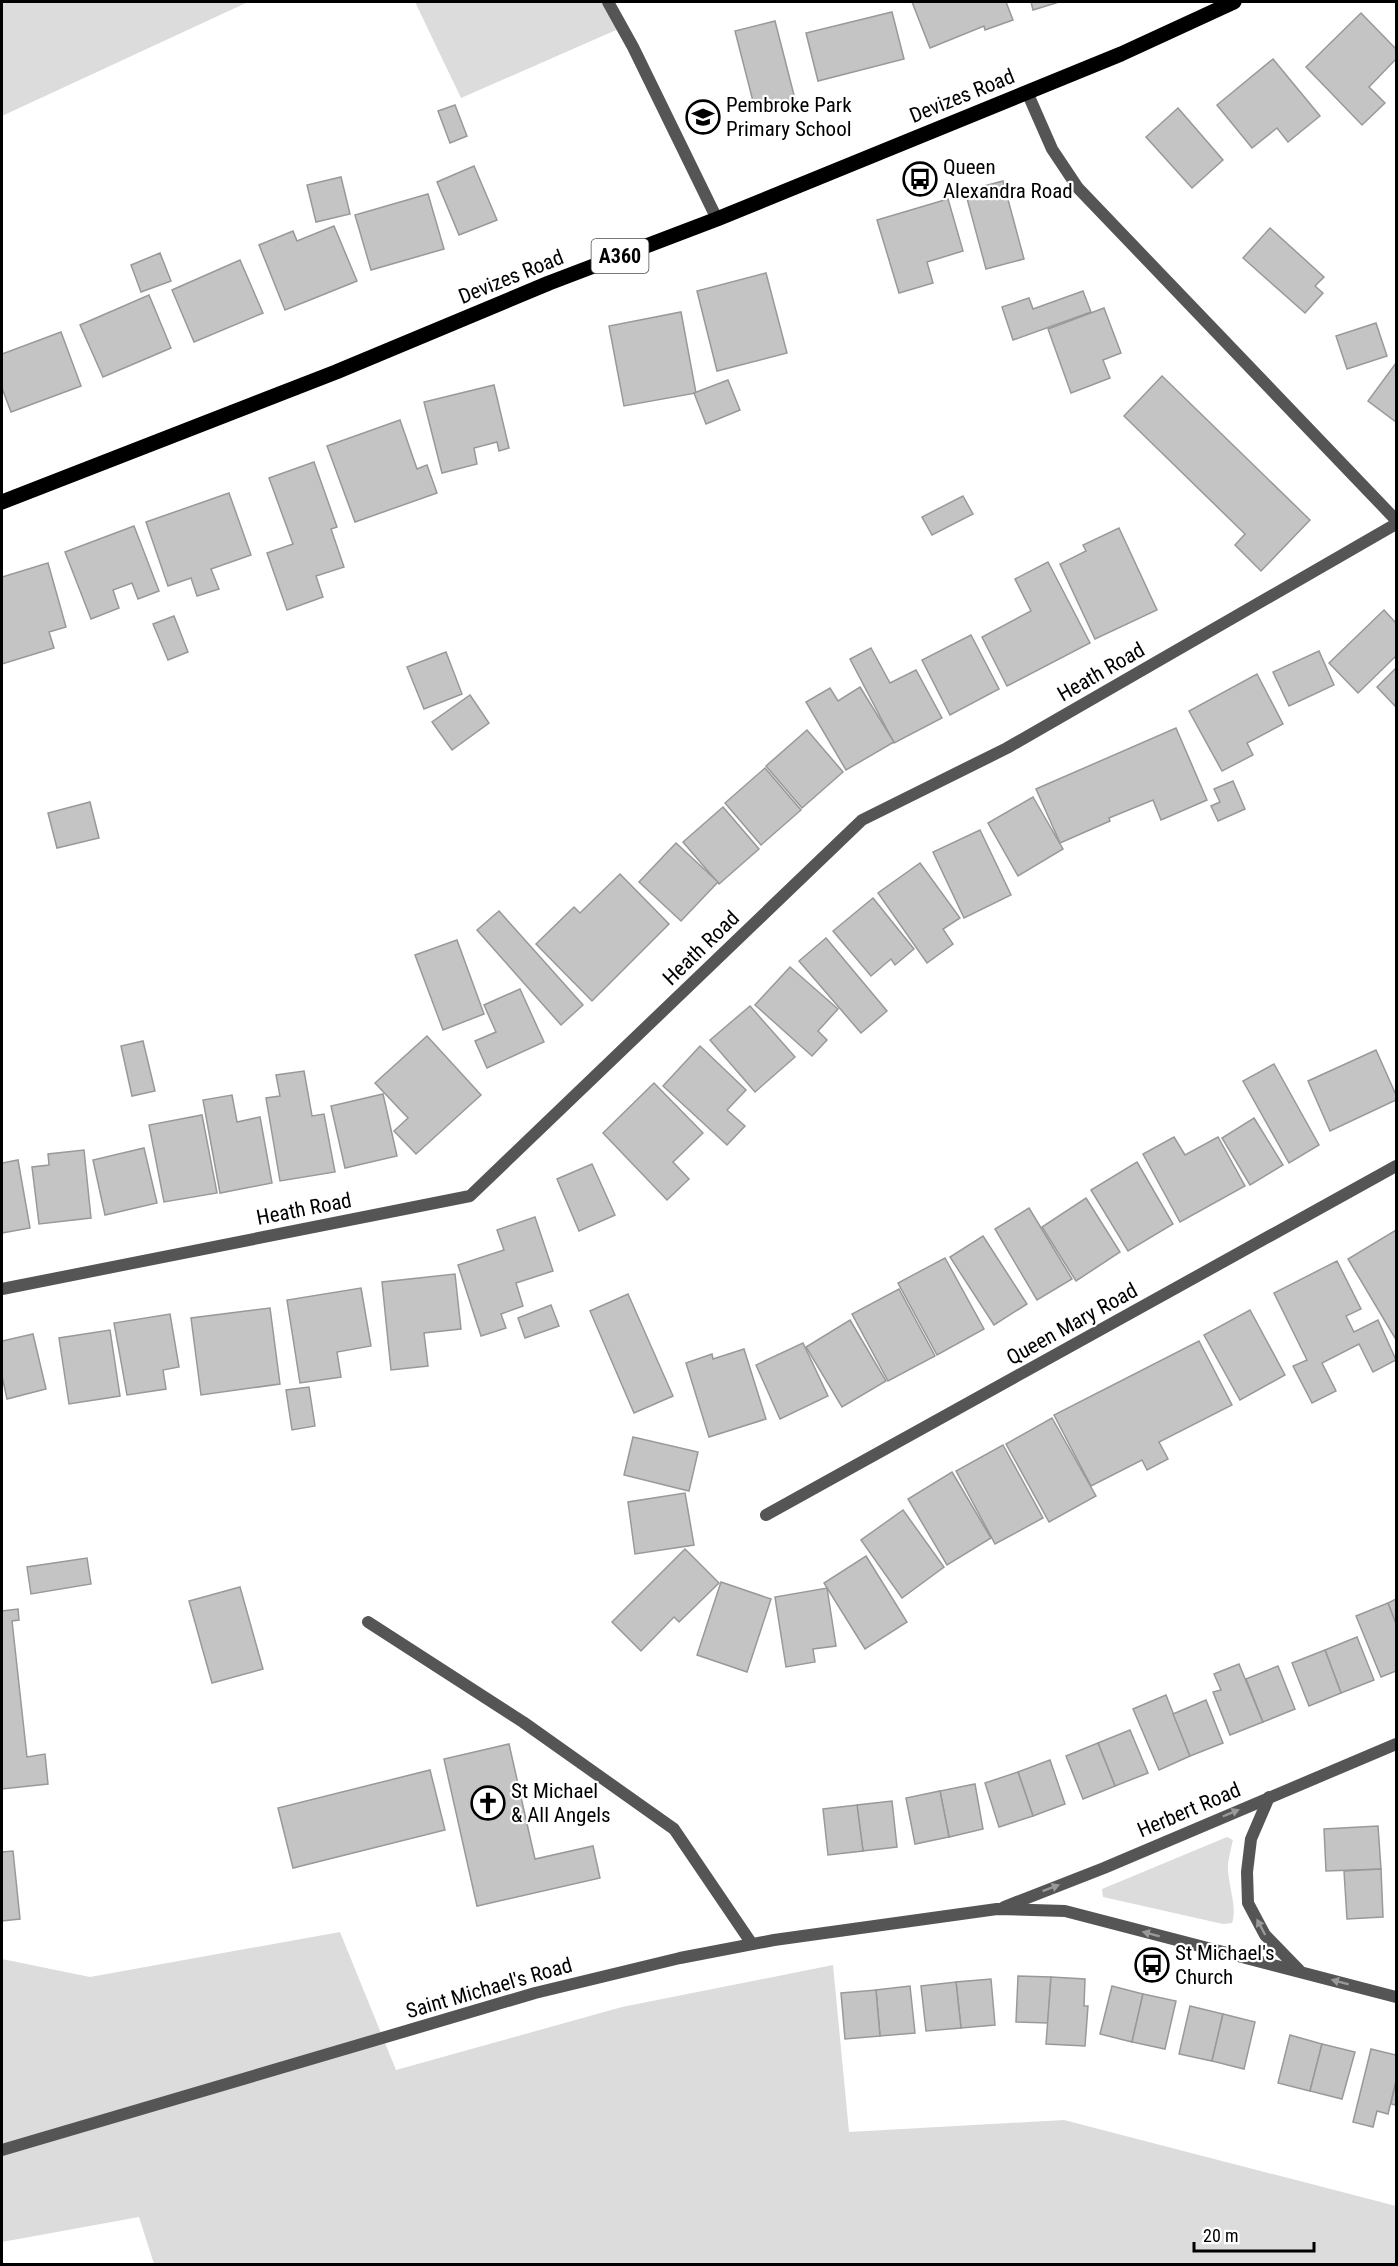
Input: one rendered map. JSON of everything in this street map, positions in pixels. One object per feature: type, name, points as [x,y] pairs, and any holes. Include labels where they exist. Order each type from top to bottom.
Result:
[{"type":"main road","name":"Devizes Road","points":[[2,502],[336,372],[549,283],[717,219],[1121,54],[1234,2]]},
{"type":"street","points":[[608,2],[633,47],[717,219]]},
{"type":"street","points":[[1027,92],[1052,149],[1078,188],[1396,522]]},
{"type":"street","name":"Heath Road","points":[[2,1289],[470,1196],[862,820],[1008,748],[1396,522]]},
{"type":"street","name":"Queen Mary Road","points":[[766,1515],[1396,1166]]},
{"type":"street","points":[[368,1622],[523,1722],[674,1829],[752,1944]]},
{"type":"street","name":"Herbert Road","points":[[997,1909],[1104,1868],[1396,1744]]},
{"type":"street","points":[[1269,1797],[1251,1839],[1247,1872],[1248,1903],[1264,1935],[1299,1971]]},
{"type":"street","points":[[997,1909],[1065,1911],[1396,1997]]},
{"type":"street","name":"Saint Michael's Road","points":[[2,2150],[535,1993],[680,1958],[752,1944],[822,1932],[997,1909]]},
{"type":"shaded area","points":[[2,2],[248,2],[2,116]]},
{"type":"shaded area","points":[[415,2],[609,2],[623,27],[461,98]]},
{"type":"shaded area","points":[[1227,1837],[1233,1840],[1228,1864],[1234,1910],[1232,1923],[1223,1924],[1103,1897],[1102,1889]]},
{"type":"shaded area","points":[[340,1932],[396,2070],[622,2007],[833,1965],[849,2132],[1064,2120],[1396,2206],[1396,2264],[154,2264],[139,2217],[2,2242],[2,1959],[90,1977]]},
{"type":"building","points":[[912,2],[1006,2],[1013,20],[985,30],[984,26],[930,48]]},
{"type":"building","points":[[1031,2],[1059,2],[1033,10]]},
{"type":"building","points":[[892,12],[904,59],[818,81],[806,33]]},
{"type":"building","points":[[1361,13],[1396,49],[1396,59],[1369,87],[1385,103],[1362,125],[1306,67]]},
{"type":"building","points":[[775,21],[795,99],[755,109],[735,31]]},
{"type":"building","points":[[1273,59],[1320,116],[1288,142],[1277,128],[1252,148],[1217,105]]},
{"type":"building","points":[[455,105],[467,136],[450,143],[438,111]]},
{"type":"building","points":[[1178,108],[1223,160],[1192,188],[1146,137]]},
{"type":"building","points":[[474,166],[497,220],[459,235],[437,182]]},
{"type":"building","points":[[341,177],[350,214],[316,222],[307,185]]},
{"type":"building","points":[[1003,181],[1024,259],[986,269],[965,191]]},
{"type":"building","points":[[428,194],[444,249],[371,270],[355,215]]},
{"type":"building","points":[[948,199],[963,251],[927,262],[933,283],[899,293],[877,220]]},
{"type":"building","points":[[334,226],[357,281],[285,310],[259,245],[293,231],[297,241]]},
{"type":"building","points":[[1270,228],[1324,277],[1315,286],[1323,293],[1305,313],[1243,258]]},
{"type":"building","points":[[160,253],[171,281],[141,292],[131,265]]},
{"type":"building","points":[[240,260],[263,313],[194,342],[172,290]]},
{"type":"building","points":[[766,273],[787,353],[717,371],[697,291]]},
{"type":"building","points":[[1083,291],[1091,312],[1013,340],[1002,307],[1029,298],[1033,309]]},
{"type":"building","points":[[149,295],[171,348],[103,377],[80,325]]},
{"type":"building","points":[[1104,308],[1121,353],[1103,360],[1110,378],[1071,393],[1048,329]]},
{"type":"building","points":[[681,312],[696,393],[624,406],[609,326]]},
{"type":"building","points":[[1376,323],[1387,356],[1347,369],[1336,336]]},
{"type":"building","points":[[61,332],[81,386],[11,412],[2,388],[2,354]]},
{"type":"building","points":[[1396,363],[1396,422],[1368,401]]},
{"type":"building","points":[[1162,376],[1310,520],[1261,571],[1235,545],[1245,534],[1124,416]]},
{"type":"building","points":[[728,380],[740,410],[706,424],[694,393]]},
{"type":"building","points":[[494,385],[509,448],[499,451],[497,442],[474,448],[477,464],[442,473],[424,402]]},
{"type":"building","points":[[400,420],[417,469],[427,465],[437,493],[355,522],[327,446]]},
{"type":"building","points":[[314,462],[337,527],[331,529],[344,567],[316,576],[323,597],[287,610],[267,553],[293,544],[269,478]]},
{"type":"building","points":[[229,493],[251,555],[211,569],[219,589],[197,596],[191,578],[168,586],[146,522]]},
{"type":"building","points":[[963,496],[973,514],[932,535],[922,517]]},
{"type":"building","points":[[134,526],[159,591],[138,599],[132,583],[113,590],[119,608],[91,619],[65,552]]},
{"type":"building","points":[[1119,528],[1157,610],[1095,639],[1060,564],[1086,551],[1083,545]]},
{"type":"building","points":[[1048,562],[1090,643],[1007,686],[982,637],[1031,611],[1015,579]]},
{"type":"building","points":[[48,563],[66,627],[49,632],[54,648],[2,664],[2,577]]},
{"type":"building","points":[[1384,610],[1396,623],[1396,656],[1358,693],[1329,663]]},
{"type":"building","points":[[174,616],[188,652],[168,660],[153,624]]},
{"type":"building","points":[[971,635],[999,689],[950,715],[922,660]]},
{"type":"building","points":[[871,648],[890,683],[916,670],[942,718],[894,743],[850,659]]},
{"type":"building","points":[[1319,651],[1334,685],[1289,706],[1273,672]]},
{"type":"building","points":[[446,652],[462,694],[424,709],[407,667]]},
{"type":"building","points":[[1396,668],[1396,707],[1377,687]]},
{"type":"building","points":[[1257,674],[1283,724],[1247,743],[1253,755],[1222,771],[1189,711]]},
{"type":"building","points":[[860,687],[894,742],[846,770],[806,702],[830,688],[838,701]]},
{"type":"building","points":[[470,695],[489,723],[452,750],[432,722]]},
{"type":"building","points":[[1176,728],[1207,800],[1161,820],[1153,800],[1109,818],[1110,821],[1060,843],[1036,789]]},
{"type":"building","points":[[807,730],[843,772],[802,808],[766,766]]},
{"type":"building","points":[[765,768],[801,810],[761,845],[725,803]]},
{"type":"building","points":[[1233,781],[1245,809],[1218,821],[1211,806],[1220,802],[1214,789]]},
{"type":"building","points":[[1033,797],[1063,849],[1018,876],[988,823]]},
{"type":"building","points":[[90,802],[99,838],[57,848],[48,813]]},
{"type":"building","points":[[723,807],[759,849],[719,884],[683,842]]},
{"type":"building","points":[[980,830],[1011,895],[964,918],[933,852]]},
{"type":"building","points":[[676,843],[718,882],[681,921],[639,882]]},
{"type":"building","points":[[920,863],[960,918],[943,929],[953,944],[927,963],[878,893]]},
{"type":"building","points":[[620,874],[669,924],[592,1001],[536,944],[574,907],[580,913]]},
{"type":"building","points":[[873,898],[914,949],[895,965],[891,959],[871,976],[833,931]]},
{"type":"building","points":[[499,911],[583,1005],[561,1025],[477,930]]},
{"type":"building","points":[[826,938],[887,1011],[861,1033],[799,961]]},
{"type":"building","points":[[457,940],[484,1014],[443,1030],[415,955]]},
{"type":"building","points":[[790,967],[838,1009],[818,1031],[827,1040],[812,1056],[755,1005]]},
{"type":"building","points":[[520,989],[544,1042],[487,1068],[475,1041],[496,1032],[484,1005]]},
{"type":"building","points":[[750,1006],[795,1057],[755,1092],[710,1040]]},
{"type":"building","points":[[427,1036],[481,1095],[416,1154],[394,1131],[408,1118],[375,1083]]},
{"type":"building","points":[[143,1041],[155,1091],[132,1096],[121,1046]]},
{"type":"building","points":[[700,1046],[746,1090],[727,1110],[745,1126],[727,1145],[663,1086]]},
{"type":"building","points":[[1376,1050],[1396,1095],[1396,1100],[1330,1131],[1308,1081]]},
{"type":"building","points":[[1274,1064],[1319,1145],[1289,1163],[1243,1081]]},
{"type":"building","points":[[304,1071],[312,1116],[324,1114],[335,1172],[280,1181],[266,1098],[280,1096],[276,1075]]},
{"type":"building","points":[[654,1083],[703,1133],[673,1162],[689,1179],[667,1200],[603,1133]]},
{"type":"building","points":[[383,1094],[397,1156],[345,1168],[331,1106]]},
{"type":"building","points":[[232,1095],[237,1122],[260,1117],[272,1183],[220,1193],[203,1100]]},
{"type":"building","points":[[202,1115],[217,1193],[164,1202],[149,1125]]},
{"type":"building","points":[[1254,1118],[1283,1165],[1250,1185],[1222,1138]]},
{"type":"building","points":[[1174,1137],[1185,1155],[1218,1137],[1245,1186],[1180,1222],[1143,1154]]},
{"type":"building","points":[[144,1148],[157,1203],[105,1215],[93,1160]]},
{"type":"building","points":[[84,1150],[91,1218],[39,1224],[32,1167],[49,1165],[48,1154]]},
{"type":"building","points":[[18,1160],[30,1228],[2,1233],[2,1163]]},
{"type":"building","points":[[1137,1162],[1173,1224],[1128,1251],[1091,1190]]},
{"type":"building","points":[[592,1164],[615,1215],[579,1231],[557,1179]]},
{"type":"building","points":[[1086,1198],[1120,1252],[1076,1281],[1042,1227]]},
{"type":"building","points":[[1029,1208],[1072,1279],[1037,1300],[995,1229]]},
{"type":"building","points":[[535,1217],[553,1271],[516,1283],[523,1306],[501,1314],[506,1328],[481,1336],[458,1265],[504,1250],[497,1230]]},
{"type":"building","points":[[1396,1230],[1396,1337],[1395,1338],[1348,1259]]},
{"type":"building","points":[[983,1236],[1027,1304],[994,1325],[950,1257]]},
{"type":"building","points":[[945,1258],[984,1329],[937,1355],[898,1283]]},
{"type":"building","points":[[1337,1261],[1361,1309],[1346,1316],[1354,1332],[1378,1320],[1396,1360],[1373,1372],[1359,1344],[1322,1363],[1336,1391],[1312,1403],[1293,1366],[1307,1360],[1274,1293]]},
{"type":"building","points":[[455,1274],[461,1329],[424,1333],[428,1366],[391,1370],[382,1282]]},
{"type":"building","points":[[361,1288],[371,1346],[337,1352],[341,1377],[300,1383],[287,1300]]},
{"type":"building","points":[[899,1289],[935,1356],[888,1381],[852,1314]]},
{"type":"building","points":[[628,1294],[673,1396],[634,1413],[590,1311]]},
{"type":"building","points":[[551,1305],[559,1326],[525,1338],[518,1318]]},
{"type":"building","points":[[270,1308],[280,1384],[201,1395],[191,1318]]},
{"type":"building","points":[[1250,1310],[1285,1375],[1240,1400],[1204,1335]]},
{"type":"building","points":[[170,1314],[179,1367],[163,1370],[166,1389],[127,1395],[114,1323]]},
{"type":"building","points":[[850,1320],[886,1381],[842,1407],[806,1347]]},
{"type":"building","points":[[110,1330],[120,1396],[69,1404],[59,1338]]},
{"type":"building","points":[[33,1334],[46,1389],[7,1399],[2,1376],[2,1341]]},
{"type":"building","points":[[1199,1341],[1232,1405],[1159,1442],[1168,1459],[1147,1470],[1142,1460],[1091,1486],[1054,1415]]},
{"type":"building","points":[[803,1343],[828,1396],[780,1419],[756,1365]]},
{"type":"building","points":[[744,1349],[766,1419],[709,1437],[686,1363],[712,1354],[713,1359]]},
{"type":"building","points":[[309,1387],[315,1426],[292,1430],[286,1390]]},
{"type":"building","points":[[1052,1418],[1096,1496],[1049,1522],[1006,1444]]},
{"type":"building","points":[[633,1437],[698,1452],[689,1491],[624,1475]]},
{"type":"building","points":[[1003,1445],[1043,1518],[995,1544],[956,1471]]},
{"type":"building","points":[[952,1472],[991,1538],[947,1565],[908,1499]]},
{"type":"building","points":[[685,1493],[694,1545],[635,1554],[628,1502]]},
{"type":"building","points":[[903,1510],[944,1567],[902,1598],[861,1540]]},
{"type":"building","points":[[685,1549],[719,1583],[679,1622],[674,1617],[641,1651],[612,1622]]},
{"type":"building","points":[[866,1556],[907,1622],[865,1649],[824,1583]]},
{"type":"building","points":[[87,1558],[91,1584],[31,1594],[27,1567]]},
{"type":"building","points":[[721,1582],[771,1599],[747,1672],[697,1655]]},
{"type":"building","points":[[240,1587],[263,1669],[212,1683],[189,1601]]},
{"type":"building","points":[[827,1588],[836,1646],[813,1649],[815,1662],[786,1667],[775,1597]]},
{"type":"building","points":[[1396,1599],[1396,1624],[1388,1603]]},
{"type":"building","points":[[1388,1603],[1396,1624],[1396,1671],[1381,1677],[1356,1616]]},
{"type":"building","points":[[18,1609],[19,1620],[12,1621],[27,1757],[45,1754],[48,1784],[2,1789],[2,1611]]},
{"type":"building","points":[[1357,1637],[1374,1680],[1341,1693],[1325,1650]]},
{"type":"building","points":[[1325,1650],[1341,1693],[1309,1706],[1292,1663]]},
{"type":"building","points":[[1239,1664],[1263,1722],[1230,1735],[1213,1692],[1221,1690],[1214,1674]]},
{"type":"building","points":[[1278,1666],[1295,1709],[1263,1722],[1246,1679]]},
{"type":"building","points":[[1166,1695],[1190,1756],[1159,1770],[1133,1709]]},
{"type":"building","points":[[1206,1700],[1223,1743],[1190,1756],[1173,1714]]},
{"type":"building","points":[[1130,1730],[1148,1773],[1115,1786],[1098,1743]]},
{"type":"building","points":[[1098,1743],[1115,1786],[1083,1799],[1066,1756]]},
{"type":"building","name":"St Michael & All Angels","points":[[509,1744],[535,1859],[593,1846],[600,1878],[477,1906],[444,1759]]},
{"type":"building","points":[[1050,1760],[1065,1804],[1033,1816],[1018,1772]]},
{"type":"building","points":[[430,1770],[445,1830],[293,1868],[278,1808]]},
{"type":"building","points":[[1018,1772],[1033,1816],[999,1827],[985,1783]]},
{"type":"building","points":[[975,1784],[983,1829],[949,1837],[940,1791]]},
{"type":"building","points":[[940,1791],[949,1837],[915,1844],[906,1798]]},
{"type":"building","points":[[892,1801],[897,1847],[863,1851],[857,1805]]},
{"type":"building","points":[[857,1805],[863,1851],[828,1855],[823,1809]]},
{"type":"building","points":[[1378,1826],[1381,1869],[1326,1871],[1324,1829]]},
{"type":"building","points":[[13,1851],[20,1919],[2,1921],[2,1852]]},
{"type":"building","points":[[1381,1869],[1383,1917],[1347,1919],[1344,1871]]},
{"type":"building","points":[[1018,1976],[1051,1977],[1048,2023],[1016,2022]]},
{"type":"building","points":[[1051,1977],[1085,1979],[1084,2006],[1088,2006],[1085,2046],[1046,2044]]},
{"type":"building","points":[[991,1979],[995,2025],[961,2028],[956,1982]]},
{"type":"building","points":[[956,1982],[961,2028],[926,2031],[921,1986]]},
{"type":"building","points":[[910,1986],[915,2033],[880,2036],[876,1990]]},
{"type":"building","points":[[1112,1986],[1143,1994],[1132,2042],[1100,2034]]},
{"type":"building","points":[[876,1990],[880,2036],[845,2039],[841,1993]]},
{"type":"building","points":[[1143,1994],[1176,2001],[1165,2049],[1132,2042]]},
{"type":"building","points":[[1190,2006],[1223,2014],[1212,2061],[1179,2054]]},
{"type":"building","points":[[1223,2014],[1255,2022],[1244,2069],[1212,2061]]},
{"type":"building","points":[[1290,2035],[1322,2044],[1310,2091],[1278,2083]]},
{"type":"building","points":[[1322,2044],[1355,2052],[1342,2099],[1310,2091]]},
{"type":"building","points":[[1371,2049],[1396,2055],[1396,2081],[1388,2114],[1377,2111],[1373,2127],[1353,2122]]},
{"type":"building","points":[[1396,2081],[1396,2105],[1391,2104]]},
{"type":"place","name":"Pembroke Park Primary School","points":[[703,117]]},
{"type":"place","name":"Queen Alexandra Road","points":[[920,179]]},
{"type":"place","name":"St Michael & All Angels","points":[[488,1803]]},
{"type":"place","name":"St Michael's Church","points":[[1152,1965]]}]
